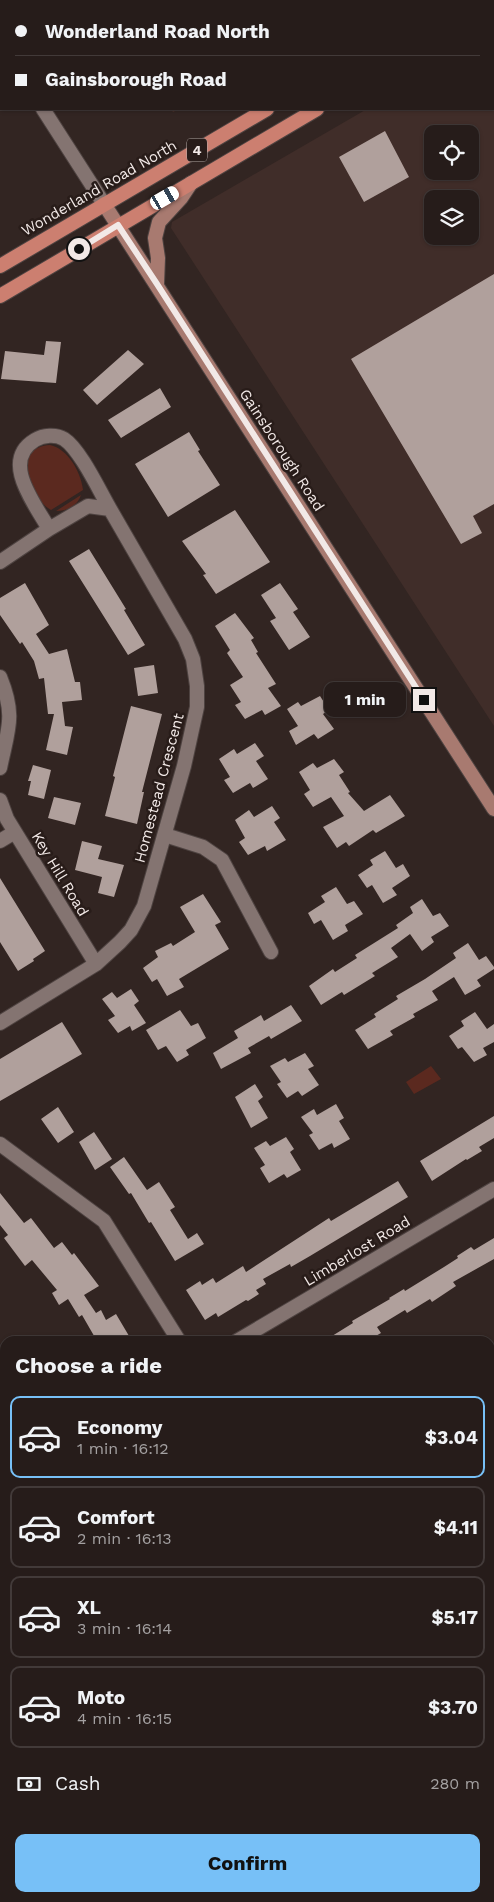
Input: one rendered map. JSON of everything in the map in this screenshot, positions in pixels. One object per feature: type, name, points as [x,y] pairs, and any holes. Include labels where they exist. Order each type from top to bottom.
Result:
[{"type":"main road","name":"Wonderland Road North","points":[[0,266],[265,110]]},
{"type":"main road","name":"4","points":[[0,296],[315,110]]},
{"type":"main road","points":[[157,284],[158,258],[155,238],[158,222],[193,182]]},
{"type":"main road","name":"Gainsborough Road","points":[[104,204],[494,809]]},
{"type":"street","name":"Gainsborough Road","points":[[45,110],[104,204]]},
{"type":"street","name":"Homestead Crescent","points":[[0,1023],[96,964],[131,930],[144,906],[184,766],[197,707],[197,686],[194,668],[185,639],[74,449],[63,439],[52,436],[40,437],[29,443],[22,452],[19,464],[22,482],[49,529]]},
{"type":"street","points":[[0,562],[49,529],[88,506],[110,509]]},
{"type":"street","points":[[0,677],[8,695],[10,720],[0,768]]},
{"type":"street","name":"Key Hill Road","points":[[0,800],[7,820],[96,964]]},
{"type":"street","points":[[0,841],[15,832]]},
{"type":"street","points":[[165,835],[203,847],[222,860],[271,952]]},
{"type":"street","points":[[0,1144],[104,1222],[176,1336]]},
{"type":"street","name":"Limberlost Road","points":[[245,1336],[494,1189]]},
{"type":"shaded area","points":[[365,110],[494,110],[494,726],[171,228],[172,222]]},
{"type":"shaded area","points":[[50,445],[57,447],[68,456],[80,476],[83,490],[51,510],[35,494],[29,484],[26,473],[26,463],[29,454],[37,448]]},
{"type":"shaded area","points":[[81,495],[72,507],[56,511]]},
{"type":"shaded area","points":[[431,1066],[441,1079],[414,1094],[406,1082]]},
{"type":"building","points":[[385,131],[409,177],[364,202],[339,157]]},
{"type":"building","points":[[494,274],[494,504],[473,516],[482,533],[461,544],[351,359]]},
{"type":"building","points":[[46,341],[61,342],[56,383],[1,379],[5,351],[44,355]]},
{"type":"building","points":[[128,350],[144,364],[97,405],[83,390]]},
{"type":"building","points":[[160,388],[171,407],[121,438],[108,420]]},
{"type":"building","points":[[189,432],[200,450],[198,451],[220,485],[168,517],[135,464]]},
{"type":"building","points":[[235,510],[270,562],[216,594],[203,575],[206,574],[182,541]]},
{"type":"building","points":[[89,549],[126,609],[124,610],[145,645],[128,655],[69,561]]},
{"type":"building","points":[[25,583],[49,625],[36,634],[49,654],[67,649],[75,682],[80,682],[82,700],[62,702],[65,726],[73,727],[67,755],[46,750],[54,714],[48,714],[44,678],[39,679],[34,661],[22,642],[20,644],[0,615],[0,598]]},
{"type":"building","points":[[280,583],[298,609],[293,612],[310,637],[289,650],[270,621],[276,618],[261,595]]},
{"type":"building","points":[[235,613],[254,638],[251,640],[258,652],[256,653],[276,684],[268,688],[281,706],[265,715],[262,710],[245,719],[235,705],[241,702],[230,685],[243,677],[227,653],[230,650],[215,626]]},
{"type":"building","points":[[154,665],[158,693],[138,696],[134,668]]},
{"type":"building","points":[[320,696],[329,710],[323,714],[334,729],[318,739],[314,734],[296,745],[289,731],[298,726],[287,709],[298,702],[301,706]]},
{"type":"building","points":[[131,706],[162,714],[142,792],[144,792],[137,824],[105,816]]},
{"type":"building","points":[[255,743],[264,756],[256,761],[268,779],[253,788],[250,783],[233,793],[224,780],[230,777],[219,759],[234,749],[237,754]]},
{"type":"building","points":[[334,759],[344,772],[339,775],[350,792],[348,793],[364,811],[390,795],[405,816],[376,833],[373,830],[349,846],[346,842],[337,848],[323,827],[344,816],[331,797],[313,807],[304,794],[310,790],[299,772],[313,763],[317,768]]},
{"type":"building","points":[[33,765],[51,770],[44,799],[28,795],[31,781],[28,781]]},
{"type":"building","points":[[54,797],[81,803],[75,825],[48,818]]},
{"type":"building","points":[[272,806],[280,818],[274,822],[286,840],[267,851],[265,846],[248,855],[239,842],[245,838],[235,820],[249,810],[254,817]]},
{"type":"building","points":[[82,841],[102,846],[98,859],[124,865],[114,897],[98,893],[102,877],[75,870]]},
{"type":"building","points":[[385,851],[396,868],[403,864],[410,876],[392,888],[397,895],[383,903],[372,885],[367,888],[358,875],[373,865],[370,860]]},
{"type":"building","points":[[0,878],[45,951],[18,971],[0,942]]},
{"type":"building","points":[[336,887],[347,904],[354,901],[363,914],[345,925],[348,931],[333,940],[321,920],[314,924],[308,913],[325,902],[321,896]]},
{"type":"building","points":[[203,894],[221,922],[215,925],[229,949],[179,979],[184,987],[167,996],[157,979],[152,982],[143,968],[158,957],[155,951],[171,943],[173,946],[195,932],[180,907]]},
{"type":"building","points":[[422,899],[433,916],[440,913],[449,926],[431,937],[434,942],[422,951],[410,934],[391,948],[398,957],[372,973],[375,976],[344,995],[342,992],[321,1005],[309,986],[333,969],[335,972],[357,958],[355,955],[398,928],[396,925],[413,913],[410,907]]},
{"type":"building","points":[[468,943],[479,960],[486,956],[494,967],[494,969],[477,980],[481,986],[465,995],[454,977],[432,991],[438,1000],[413,1014],[415,1017],[390,1031],[393,1035],[368,1049],[355,1030],[376,1017],[374,1014],[398,999],[396,996],[456,958],[453,953]]},
{"type":"building","points":[[131,989],[139,1001],[134,1005],[146,1023],[132,1031],[130,1026],[118,1033],[108,1020],[115,1016],[102,999],[112,992],[117,998]]},
{"type":"building","points":[[291,1005],[302,1021],[271,1039],[269,1036],[248,1048],[251,1053],[221,1069],[213,1053],[238,1038],[234,1031],[261,1015],[264,1021]]},
{"type":"building","points":[[180,1010],[191,1026],[198,1023],[206,1038],[186,1050],[189,1055],[177,1062],[166,1046],[158,1050],[146,1030]]},
{"type":"building","points":[[475,1012],[487,1029],[494,1024],[494,1042],[483,1048],[487,1055],[474,1062],[462,1047],[458,1049],[449,1036],[464,1026],[461,1021]]},
{"type":"building","points":[[62,1022],[82,1054],[0,1101],[0,1059]]},
{"type":"building","points":[[305,1053],[314,1066],[308,1069],[319,1085],[302,1096],[298,1091],[287,1098],[277,1084],[281,1082],[270,1066],[285,1058],[288,1062]]},
{"type":"building","points":[[255,1084],[263,1097],[258,1101],[268,1118],[251,1128],[235,1097]]},
{"type":"building","points":[[336,1104],[344,1118],[339,1121],[350,1139],[334,1148],[332,1143],[319,1150],[309,1135],[313,1133],[301,1117],[314,1109],[317,1115]]},
{"type":"building","points":[[58,1107],[74,1132],[58,1143],[41,1119]]},
{"type":"building","points":[[494,1116],[494,1138],[479,1147],[482,1151],[432,1181],[420,1161]]},
{"type":"building","points":[[94,1132],[112,1159],[95,1170],[79,1142]]},
{"type":"building","points":[[286,1137],[294,1149],[290,1152],[301,1170],[287,1178],[284,1174],[269,1183],[260,1168],[265,1165],[254,1148],[266,1141],[270,1146]]},
{"type":"building","points":[[124,1157],[147,1190],[159,1182],[175,1207],[170,1210],[188,1239],[197,1233],[204,1244],[175,1261],[131,1193],[129,1194],[110,1167]]},
{"type":"building","points":[[398,1181],[408,1197],[291,1267],[290,1264],[263,1279],[266,1284],[256,1290],[259,1294],[218,1317],[216,1313],[205,1320],[186,1290],[200,1281],[202,1285],[213,1278],[216,1283],[243,1266],[246,1272],[329,1218],[331,1221]]},
{"type":"building","points":[[0,1193],[24,1223],[31,1218],[54,1248],[62,1242],[72,1255],[74,1253],[99,1286],[84,1295],[96,1313],[101,1310],[106,1320],[116,1314],[129,1336],[94,1336],[82,1315],[79,1317],[68,1299],[59,1305],[52,1293],[57,1290],[32,1260],[25,1266],[4,1238],[8,1235],[0,1225]]},
{"type":"building","points":[[494,1238],[494,1259],[453,1282],[456,1286],[432,1302],[430,1299],[407,1313],[405,1310],[377,1327],[381,1333],[376,1336],[332,1336],[389,1298],[404,1289],[405,1291],[444,1267],[471,1247],[474,1250]]},
{"type":"route","points":[[79,249],[118,225],[424,700]]}]
